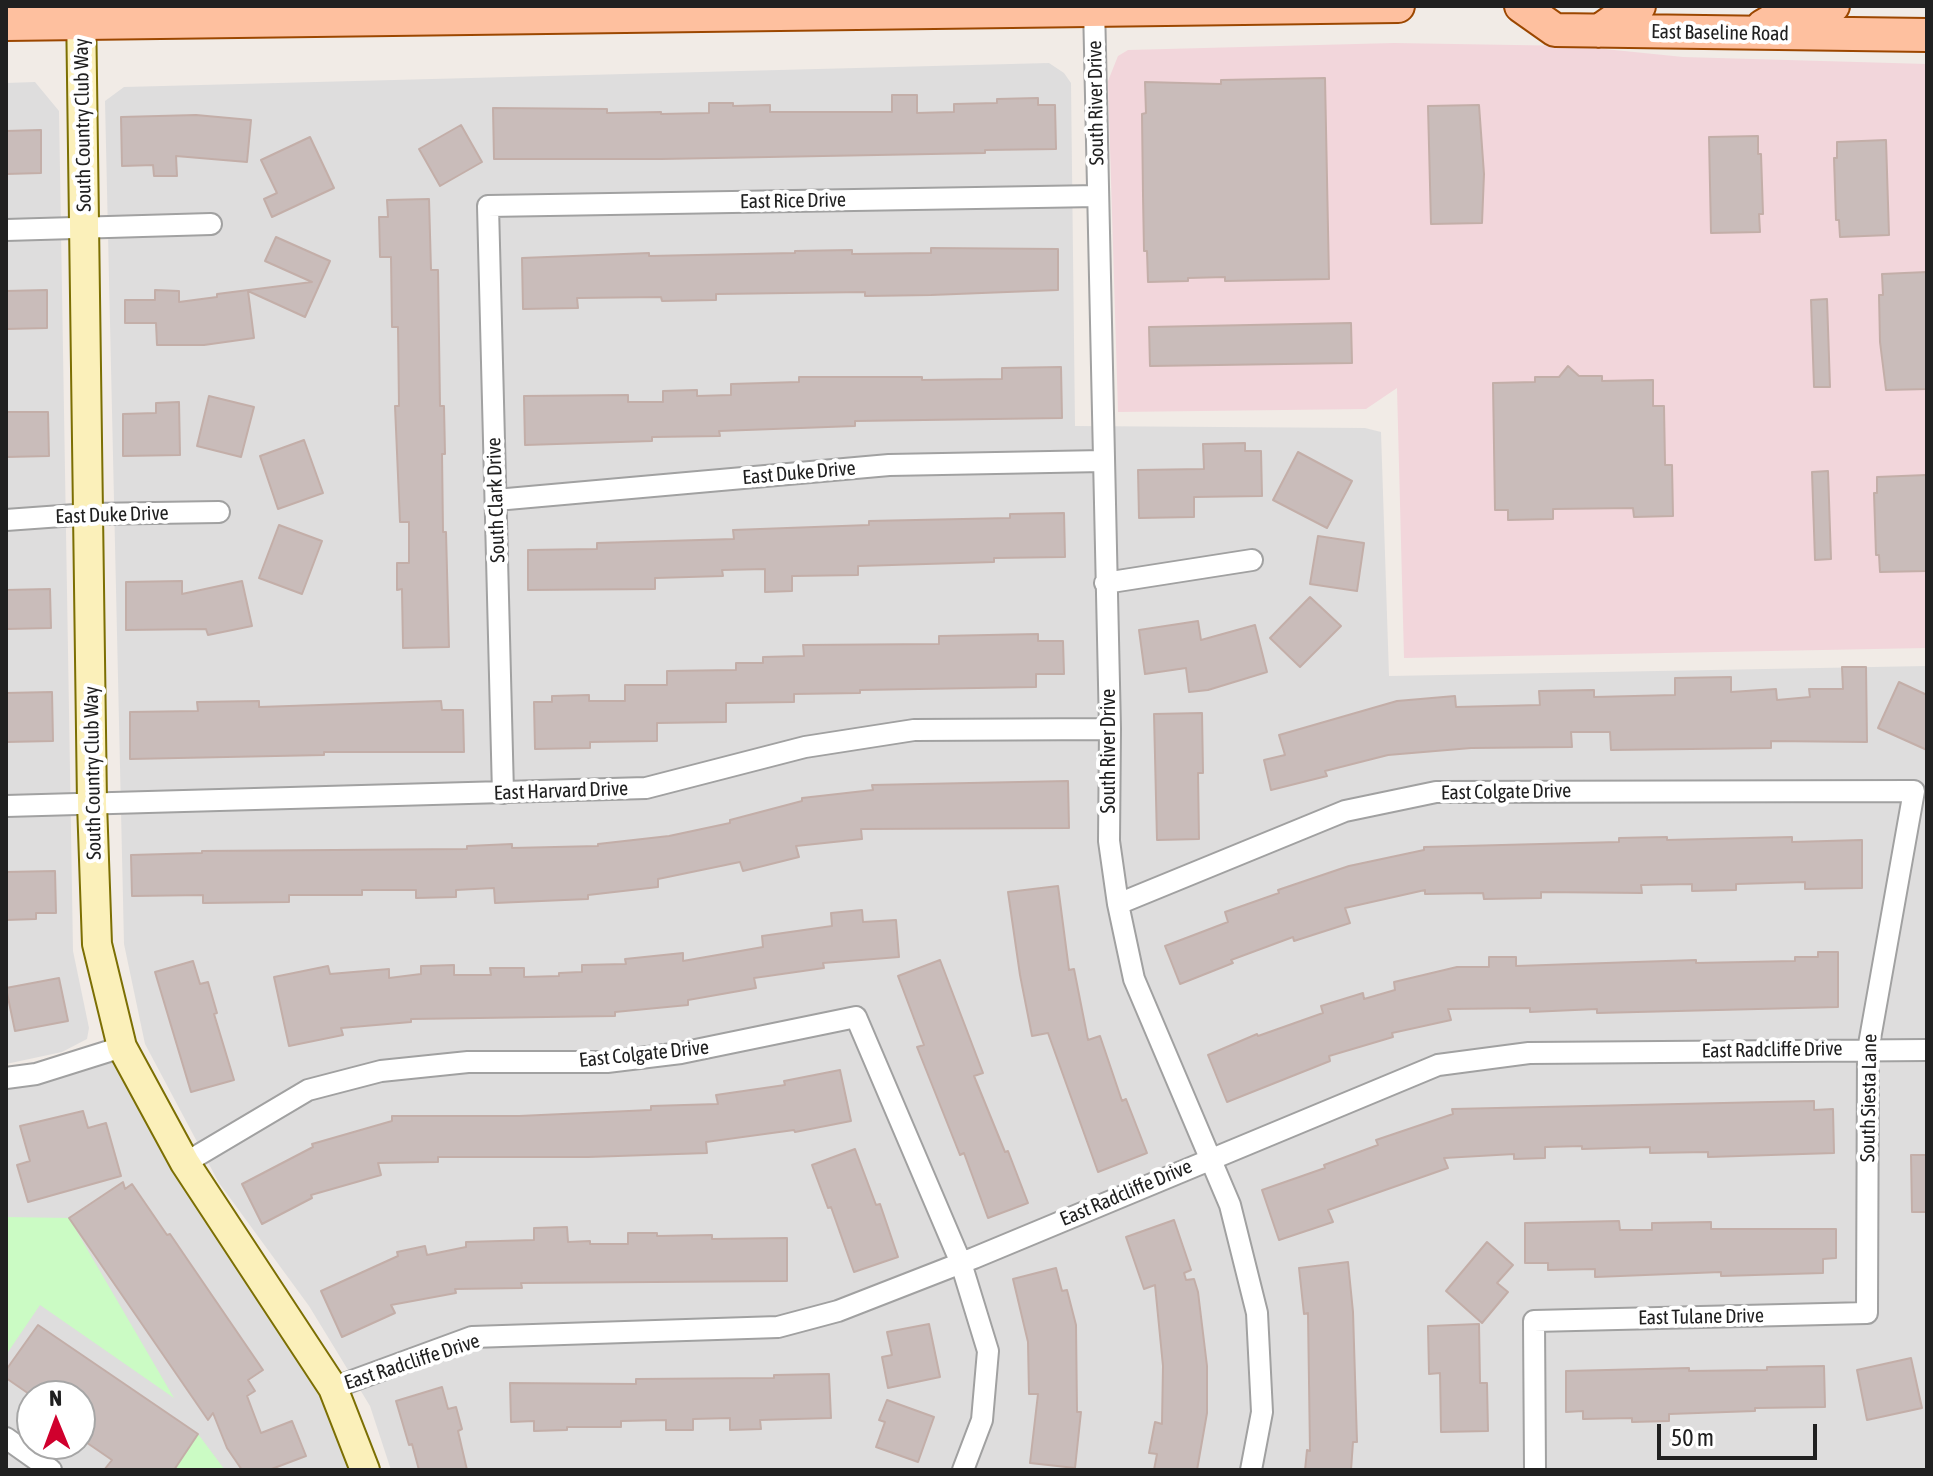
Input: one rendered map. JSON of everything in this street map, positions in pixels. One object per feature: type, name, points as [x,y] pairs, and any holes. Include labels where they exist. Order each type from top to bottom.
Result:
[{"type":"main road","points":[[6,24],[81,14],[1398,6]]},
{"type":"main road","name":"East Baseline Road","points":[[1521,6],[1555,30],[1927,35]]},
{"type":"main road","points":[[1599,31],[1639,6]]},
{"type":"main road","points":[[1701,6],[1719,33]]},
{"type":"main road","points":[[1750,33],[1780,16],[1833,6]]},
{"type":"main road","points":[[1801,34],[1885,55],[1927,56]]},
{"type":"street","name":"South River Drive","points":[[1094,9],[1110,729],[1109,841],[1134,979],[1230,1205],[1257,1313],[1262,1412],[1251,1470]]},
{"type":"street","name":"South Country Club Way","points":[[81,14],[92,803],[97,944],[122,1047],[185,1163],[333,1388],[365,1470]]},
{"type":"street","name":"East Rice Drive","points":[[488,206],[1098,196]]},
{"type":"street","name":"South Clark Drive","points":[[488,206],[503,793]]},
{"type":"street","points":[[6,230],[211,224]]},
{"type":"street","name":"East Duke Drive","points":[[496,500],[889,465],[1103,461]]},
{"type":"street","name":"East Duke Drive","points":[[6,520],[89,514],[219,512]]},
{"type":"street","points":[[1105,583],[1252,560]]},
{"type":"street","name":"East Harvard Drive","points":[[6,806],[646,788],[805,747],[914,730],[1110,729]]},
{"type":"street","name":"East Colgate Drive","points":[[1118,904],[1345,811],[1436,792],[1914,791]]},
{"type":"street","name":"South Siesta Lane","points":[[1867,1313],[1868,1050],[1914,791]]},
{"type":"street","name":"East Colgate Drive","points":[[185,1163],[308,1090],[381,1071],[468,1062],[607,1062],[681,1053],[856,1017],[961,1263]]},
{"type":"street","points":[[6,1078],[36,1074],[122,1047]]},
{"type":"street","name":"East Radcliffe Drive","points":[[333,1388],[472,1337],[778,1327],[838,1311],[1438,1065],[1529,1053],[1927,1050]]},
{"type":"street","points":[[961,1263],[988,1351],[982,1420],[963,1470]]},
{"type":"street","name":"East Tulane Drive","points":[[1535,1470],[1534,1321],[1867,1313]]},
{"type":"street","points":[[6,1438],[51,1470]]},
{"type":"shaded area","points":[[1394,43],[1575,46],[1683,57],[1927,64],[1927,648],[1404,658],[1397,388],[1366,409],[1118,412],[1108,81],[1118,56],[1128,50]]},
{"type":"shaded area","points":[[1049,63],[1064,73],[1071,83],[1075,426],[1365,428],[1381,432],[1389,676],[1927,666],[1927,1470],[391,1470],[370,1406],[309,1306],[219,1183],[145,1044],[124,944],[105,101],[124,87]]},
{"type":"shaded area","points":[[35,82],[59,111],[73,951],[89,1028],[87,1039],[62,1052],[6,1064],[6,83]]},
{"type":"shaded area","points":[[122,1047],[333,1388],[365,1470],[6,1470],[6,1078]]},
{"type":"green space","points":[[6,1217],[69,1218],[174,1398],[40,1305],[6,1355]]},
{"type":"green space","points":[[198,1434],[225,1470],[175,1470]]},
{"type":"building","points":[[1325,78],[1329,279],[1225,281],[1225,277],[1148,282],[1143,195],[1142,114],[1146,113],[1145,82],[1221,84],[1221,80]]},
{"type":"building","points":[[892,95],[917,95],[917,113],[954,112],[954,104],[1038,98],[1038,105],[1055,105],[1056,149],[661,159],[494,159],[493,108],[709,113],[709,103],[733,103],[733,106],[770,105],[770,112],[892,112]]},
{"type":"building","points":[[1479,105],[1484,174],[1482,223],[1431,224],[1428,106]]},
{"type":"building","points":[[196,115],[251,120],[247,162],[176,156],[177,176],[154,176],[153,165],[122,166],[121,117]]},
{"type":"building","points":[[461,125],[482,162],[440,186],[419,149]]},
{"type":"building","points":[[41,130],[41,173],[6,174],[6,131]]},
{"type":"building","points":[[1758,136],[1763,214],[1759,214],[1760,232],[1711,233],[1709,137]]},
{"type":"building","points":[[310,137],[334,188],[272,217],[264,199],[277,193],[261,160]]},
{"type":"building","points":[[1886,140],[1889,235],[1840,237],[1839,220],[1836,220],[1834,158],[1837,158],[1837,142]]},
{"type":"building","points":[[429,199],[431,270],[438,270],[440,406],[444,406],[445,454],[442,454],[443,532],[446,532],[449,647],[403,648],[402,589],[397,590],[397,563],[409,563],[409,522],[400,522],[395,406],[399,406],[398,327],[392,327],[391,257],[380,257],[379,217],[388,217],[387,200]]},
{"type":"building","points":[[276,237],[330,261],[305,317],[248,291],[254,338],[204,345],[157,345],[156,323],[125,323],[125,300],[155,300],[155,290],[179,291],[179,302],[217,297],[217,294],[312,282],[265,261]]},
{"type":"building","points":[[931,248],[1058,249],[1058,290],[865,296],[865,292],[716,294],[716,300],[662,301],[661,297],[577,298],[578,308],[523,309],[522,258],[852,250],[852,254],[931,253]]},
{"type":"building","points":[[1927,272],[1927,389],[1886,390],[1880,342],[1882,274]]},
{"type":"building","points":[[47,290],[47,328],[6,329],[6,291]]},
{"type":"building","points":[[1827,299],[1830,387],[1814,387],[1811,300]]},
{"type":"building","points":[[1351,323],[1352,363],[1150,366],[1149,327]]},
{"type":"building","points":[[1568,366],[1579,376],[1602,376],[1602,381],[1653,380],[1653,406],[1664,406],[1665,465],[1672,465],[1673,516],[1634,517],[1633,508],[1553,509],[1553,519],[1508,520],[1508,510],[1495,510],[1493,383],[1535,382],[1535,377],[1559,377]]},
{"type":"building","points":[[1061,367],[1062,418],[855,421],[855,426],[719,431],[720,436],[652,437],[652,441],[525,445],[524,396],[628,395],[628,402],[663,402],[663,391],[697,390],[697,396],[731,395],[731,384],[799,382],[799,377],[1002,379],[1002,368]]},
{"type":"building","points":[[209,396],[254,407],[241,457],[197,446]]},
{"type":"building","points":[[179,402],[180,455],[123,456],[123,414],[156,413],[156,403]]},
{"type":"building","points":[[6,412],[48,412],[49,456],[6,457]]},
{"type":"building","points":[[304,440],[323,493],[278,509],[260,456]]},
{"type":"building","points":[[1245,443],[1245,451],[1261,451],[1262,496],[1194,497],[1194,517],[1139,518],[1138,470],[1204,469],[1203,444]]},
{"type":"building","points":[[1298,452],[1352,481],[1327,528],[1273,500]]},
{"type":"building","points":[[1828,471],[1831,559],[1815,560],[1812,472]]},
{"type":"building","points":[[1926,475],[1927,571],[1880,572],[1879,555],[1876,555],[1874,493],[1877,493],[1877,477]]},
{"type":"building","points":[[1064,513],[1065,557],[858,566],[858,575],[792,576],[792,591],[765,592],[765,569],[722,570],[723,576],[655,578],[655,589],[528,590],[528,550],[597,549],[597,543],[734,539],[733,530]]},
{"type":"building","points":[[279,525],[322,541],[302,594],[259,578]]},
{"type":"building","points":[[1318,536],[1364,543],[1357,591],[1310,584]]},
{"type":"building","points":[[182,581],[182,594],[242,581],[252,626],[208,635],[206,629],[126,630],[126,582]]},
{"type":"building","points":[[50,589],[51,628],[6,629],[6,590]]},
{"type":"building","points":[[1310,597],[1341,626],[1300,667],[1270,638]]},
{"type":"building","points":[[1198,621],[1201,640],[1255,625],[1267,672],[1208,690],[1189,692],[1186,668],[1145,674],[1139,630]]},
{"type":"building","points":[[1038,634],[1038,641],[1063,641],[1064,674],[1036,674],[1036,687],[794,694],[794,702],[726,703],[726,722],[657,723],[657,741],[590,742],[590,748],[535,749],[534,702],[552,702],[552,696],[589,695],[589,701],[625,701],[625,685],[667,685],[667,671],[736,670],[736,663],[763,663],[763,657],[804,656],[803,645],[939,644],[939,636]]},
{"type":"building","points":[[1842,667],[1866,667],[1867,742],[1771,741],[1771,748],[1611,750],[1610,732],[1571,732],[1572,747],[1471,748],[1388,755],[1325,771],[1327,776],[1271,790],[1264,760],[1285,755],[1279,735],[1397,701],[1455,696],[1456,707],[1540,705],[1539,691],[1594,690],[1594,697],[1675,695],[1675,678],[1731,677],[1731,692],[1776,689],[1777,700],[1810,697],[1809,689],[1843,689]]},
{"type":"building","points":[[1899,682],[1927,695],[1927,750],[1878,728]]},
{"type":"building","points":[[52,692],[53,741],[6,742],[6,693]]},
{"type":"building","points":[[259,701],[259,707],[441,701],[442,710],[463,710],[464,752],[324,752],[324,755],[130,759],[130,712],[198,711],[197,702]]},
{"type":"building","points":[[1202,713],[1203,773],[1198,773],[1199,839],[1157,840],[1154,714]]},
{"type":"building","points":[[1068,781],[1069,828],[861,829],[862,839],[796,846],[799,857],[743,871],[740,862],[658,879],[658,887],[588,895],[588,899],[495,903],[494,888],[456,890],[456,897],[416,898],[416,890],[362,890],[362,895],[289,895],[289,902],[203,903],[203,895],[132,896],[131,855],[202,851],[467,849],[467,846],[512,844],[512,848],[598,846],[730,823],[730,820],[802,801],[802,798],[873,790],[872,785]]},
{"type":"building","points":[[1667,837],[1667,840],[1792,837],[1792,842],[1862,840],[1862,888],[1805,889],[1805,882],[1736,884],[1736,890],[1692,891],[1692,884],[1641,885],[1642,893],[1541,892],[1541,898],[1484,899],[1483,893],[1425,894],[1425,890],[1345,908],[1350,923],[1294,941],[1293,937],[1231,960],[1233,963],[1180,984],[1165,946],[1228,922],[1225,912],[1279,893],[1278,890],[1349,866],[1424,850],[1424,847],[1619,842],[1619,838]]},
{"type":"building","points":[[55,871],[56,913],[36,913],[36,919],[6,920],[6,872]]},
{"type":"building","points":[[1058,886],[1069,970],[1074,969],[1088,1040],[1100,1036],[1122,1101],[1126,1099],[1147,1153],[1098,1172],[1048,1033],[1032,1036],[1008,892]]},
{"type":"building","points":[[862,910],[863,922],[896,920],[899,957],[823,963],[824,968],[754,978],[756,988],[688,1000],[688,1005],[615,1012],[615,1016],[411,1019],[411,1022],[341,1028],[343,1035],[289,1046],[274,977],[328,966],[330,974],[389,969],[389,978],[421,974],[421,966],[454,965],[454,975],[491,975],[490,968],[524,968],[524,977],[559,976],[559,973],[582,972],[582,965],[626,964],[625,959],[683,953],[683,961],[763,947],[762,936],[832,926],[831,913]]},
{"type":"building","points":[[1818,952],[1838,952],[1838,1007],[1597,1013],[1597,1009],[1530,1012],[1530,1008],[1448,1009],[1451,1020],[1392,1033],[1393,1037],[1329,1056],[1330,1061],[1227,1102],[1208,1055],[1257,1034],[1323,1013],[1321,1006],[1363,993],[1364,999],[1395,990],[1394,982],[1457,967],[1489,967],[1489,957],[1516,957],[1516,966],[1696,960],[1696,963],[1795,961],[1795,957],[1818,957]]},
{"type":"building","points":[[940,960],[983,1073],[974,1076],[1028,1203],[988,1218],[964,1153],[960,1155],[917,1047],[924,1045],[898,976]]},
{"type":"building","points":[[193,961],[200,984],[208,982],[217,1013],[214,1014],[234,1080],[191,1092],[155,972]]},
{"type":"building","points":[[59,978],[68,1021],[15,1031],[6,988]]},
{"type":"building","points":[[840,1070],[851,1121],[795,1132],[706,1142],[707,1153],[438,1157],[438,1162],[378,1163],[381,1175],[311,1195],[312,1198],[262,1224],[242,1184],[313,1147],[312,1144],[392,1121],[392,1116],[519,1116],[718,1104],[716,1095],[785,1085],[784,1081]]},
{"type":"building","points":[[1814,1101],[1814,1110],[1833,1109],[1834,1153],[1708,1157],[1708,1152],[1650,1153],[1650,1147],[1582,1149],[1582,1146],[1545,1147],[1545,1158],[1514,1159],[1514,1154],[1444,1158],[1448,1168],[1328,1210],[1333,1222],[1279,1240],[1262,1190],[1378,1145],[1376,1140],[1453,1114],[1452,1109]]},
{"type":"building","points":[[83,1111],[88,1128],[106,1123],[121,1176],[28,1202],[17,1165],[30,1161],[20,1126]]},
{"type":"building","points":[[855,1149],[876,1205],[880,1204],[898,1257],[854,1272],[812,1165]]},
{"type":"building","points":[[1911,1155],[1927,1155],[1927,1212],[1912,1212]]},
{"type":"building","points":[[123,1182],[125,1189],[132,1184],[167,1235],[170,1234],[263,1370],[248,1380],[255,1391],[247,1396],[261,1433],[292,1421],[306,1456],[269,1470],[242,1470],[227,1448],[213,1413],[208,1420],[69,1218]]},
{"type":"building","points":[[1174,1220],[1191,1270],[1184,1273],[1186,1280],[1194,1279],[1198,1292],[1207,1366],[1207,1413],[1197,1470],[1154,1470],[1157,1454],[1149,1453],[1155,1422],[1162,1424],[1163,1366],[1155,1285],[1144,1289],[1126,1237]]},
{"type":"building","points":[[1619,1221],[1620,1230],[1652,1230],[1652,1223],[1711,1222],[1711,1229],[1836,1229],[1836,1258],[1823,1259],[1823,1273],[1721,1276],[1721,1272],[1595,1277],[1595,1269],[1548,1270],[1548,1263],[1525,1263],[1525,1223]]},
{"type":"building","points":[[567,1227],[568,1242],[590,1241],[590,1244],[628,1244],[628,1233],[712,1235],[712,1239],[787,1238],[787,1281],[521,1283],[522,1288],[455,1289],[456,1293],[391,1305],[395,1313],[342,1337],[321,1291],[398,1256],[397,1252],[425,1246],[427,1255],[466,1247],[466,1242],[534,1240],[534,1228]]},
{"type":"building","points":[[1487,1242],[1513,1265],[1497,1283],[1508,1292],[1482,1323],[1446,1291]]},
{"type":"building","points":[[1348,1262],[1353,1312],[1357,1442],[1353,1442],[1351,1470],[1305,1470],[1307,1450],[1310,1451],[1308,1313],[1304,1314],[1299,1268]]},
{"type":"building","points":[[1056,1268],[1062,1291],[1067,1290],[1076,1325],[1077,1412],[1081,1412],[1075,1468],[1030,1463],[1038,1394],[1029,1394],[1028,1342],[1013,1279]]},
{"type":"building","points":[[929,1324],[940,1377],[888,1388],[882,1357],[892,1355],[887,1332]]},
{"type":"building","points":[[1479,1324],[1480,1383],[1487,1383],[1488,1431],[1441,1432],[1440,1373],[1429,1374],[1428,1326]]},
{"type":"building","points":[[38,1325],[198,1434],[174,1470],[104,1470],[112,1460],[96,1449],[96,1380],[16,1380],[16,1385],[6,1378],[6,1370]]},
{"type":"building","points":[[1911,1358],[1922,1408],[1867,1420],[1857,1370]]},
{"type":"building","points":[[1824,1366],[1825,1407],[1669,1414],[1669,1421],[1632,1422],[1632,1418],[1583,1419],[1583,1411],[1566,1412],[1566,1371],[1767,1370],[1767,1367]]},
{"type":"building","points":[[829,1374],[831,1418],[760,1420],[761,1429],[730,1430],[730,1418],[693,1419],[693,1430],[666,1430],[666,1420],[621,1421],[621,1427],[567,1427],[567,1430],[534,1431],[534,1421],[511,1422],[510,1383],[636,1384],[636,1379],[774,1378],[774,1375]]},
{"type":"building","points":[[442,1387],[448,1409],[456,1407],[467,1470],[419,1470],[412,1444],[409,1445],[396,1401]]},
{"type":"building","points":[[887,1400],[934,1417],[918,1462],[876,1447],[885,1422],[879,1420]]}]
